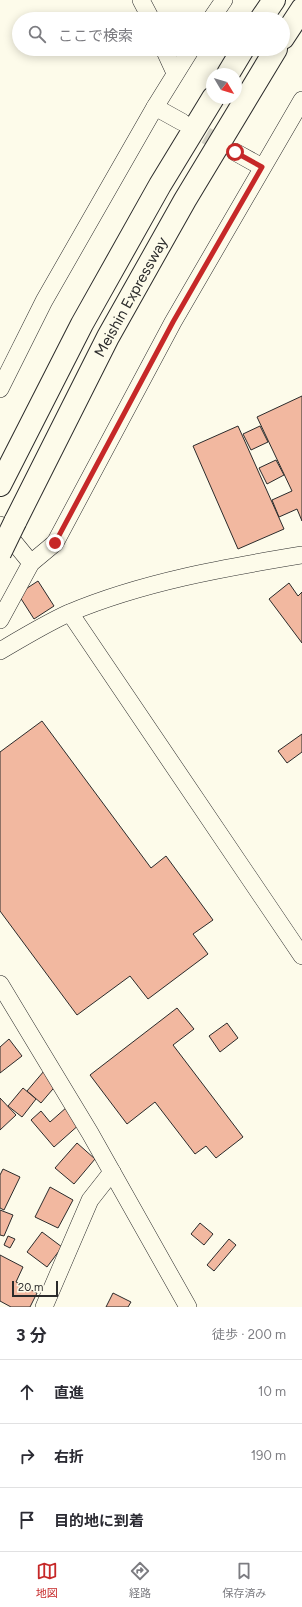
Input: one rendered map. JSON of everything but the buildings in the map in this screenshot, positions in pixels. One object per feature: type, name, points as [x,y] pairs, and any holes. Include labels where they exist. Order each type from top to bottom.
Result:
[{"type":"highway","points":[[266,12],[274,0]]},
{"type":"highway","points":[[290,27],[302,9]]},
{"type":"highway","points":[[232,68],[239,56]]},
{"type":"highway","name":"Meishin Expressway","points":[[0,553],[7,523],[116,323],[185,200],[272,56]]},
{"type":"highway","name":"Meishin Expressway","points":[[0,485],[82,324],[160,185],[209,104]]},
{"type":"street","points":[[141,0],[147,12]]},
{"type":"street","points":[[216,12],[224,0]]},
{"type":"street","points":[[167,56],[175,74]]},
{"type":"street","points":[[0,389],[44,301],[155,106],[187,56]]},
{"type":"street","points":[[0,620],[31,563],[55,543],[173,322],[302,100]]},
{"type":"street","points":[[155,106],[182,122]]},
{"type":"street","points":[[235,152],[262,167]]},
{"type":"street","points":[[7,523],[31,563]]},
{"type":"street","points":[[0,651],[70,613],[132,590],[231,567],[302,555]]},
{"type":"street","points":[[70,613],[302,956]]},
{"type":"street","points":[[0,984],[20,1015],[112,1172],[188,1307]]},
{"type":"street","points":[[44,1307],[90,1200],[112,1172]]},
{"type":"tunnel","points":[[184,123],[230,149]]},
{"type":"route","points":[[55,543],[173,322],[262,167],[235,152]]}]
